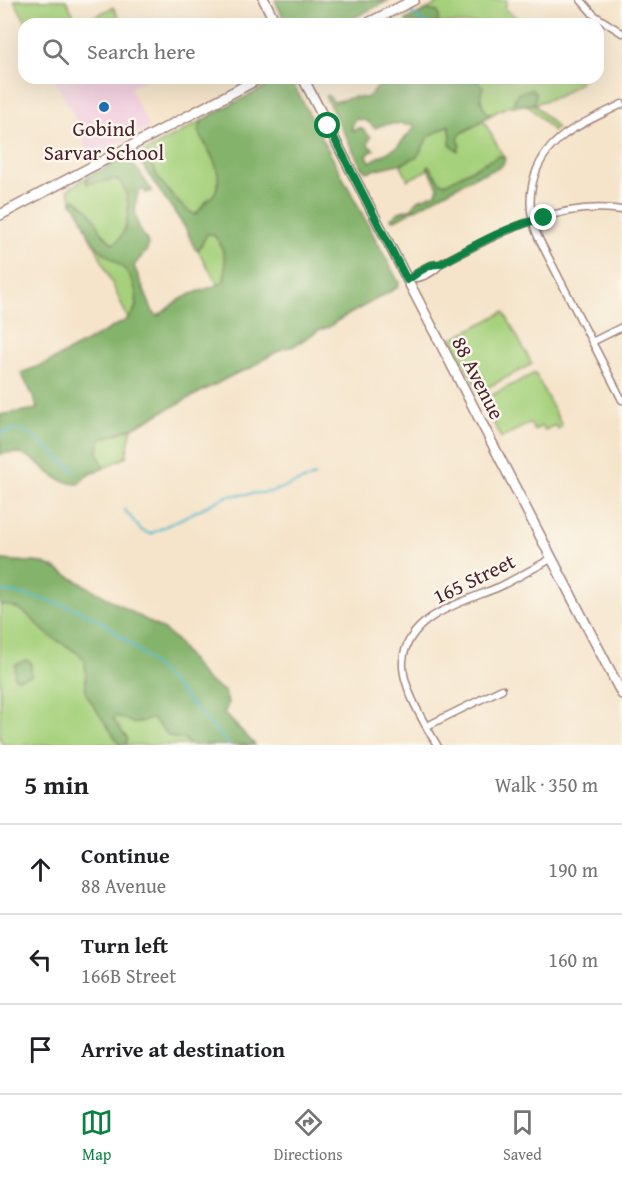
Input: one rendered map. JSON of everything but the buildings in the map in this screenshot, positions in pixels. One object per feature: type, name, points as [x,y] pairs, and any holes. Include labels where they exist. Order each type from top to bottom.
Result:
[{"type":"main road","points":[[264,0],[273,18]]},
{"type":"main road","points":[[378,18],[414,0]]},
{"type":"main road","points":[[0,215],[249,84]]},
{"type":"main road","name":"88 Avenue","points":[[306,84],[411,277],[551,559],[622,694]]},
{"type":"street","points":[[581,0],[599,18]]},
{"type":"street","points":[[604,21],[622,33]]},
{"type":"street","points":[[622,104],[569,132],[547,152],[537,170],[531,188],[530,203],[532,220],[539,239],[622,400]]},
{"type":"street","points":[[411,277],[433,263],[440,264],[504,231],[532,220],[591,208],[622,210]]},
{"type":"street","points":[[592,342],[622,327]]},
{"type":"street","name":"165 Street","points":[[427,726],[404,676],[403,661],[414,633],[431,618],[551,559]]},
{"type":"street","points":[[437,745],[427,726],[502,689]]},
{"type":"shaded area","name":"Gobind Sarvar School","points":[[57,84],[137,84],[130,88],[149,127],[87,161],[83,134]]},
{"type":"green space","points":[[14,0],[66,0],[75,18],[24,18]]},
{"type":"green space","points":[[275,0],[389,0],[354,18],[283,18]]},
{"type":"green space","points":[[445,0],[507,0],[505,9],[517,18],[410,18]]},
{"type":"green space","points":[[113,7],[119,18],[92,18]]},
{"type":"green space","points":[[426,10],[438,12],[439,17],[439,18],[410,18]]},
{"type":"green space","points":[[271,84],[293,84],[399,283],[398,287],[251,368],[235,374],[132,428],[99,440],[98,454],[104,468],[88,475],[78,484],[56,477],[33,459],[24,455],[0,454],[0,415],[37,409],[35,400],[21,373],[49,362],[128,319],[136,307],[136,293],[129,275],[94,243],[72,202],[76,199],[87,209],[103,234],[113,244],[119,239],[127,222],[126,192],[116,179],[87,184],[87,177],[125,158],[137,169],[152,191],[146,193],[143,189],[139,191],[137,197],[136,218],[147,241],[148,249],[134,266],[153,312],[158,316],[183,298],[224,281],[223,250],[217,239],[213,234],[207,234],[198,251],[195,249],[186,229],[143,165],[144,160],[152,164],[158,178],[179,203],[195,215],[213,195],[217,186],[218,178],[214,161],[198,131],[202,121]]},
{"type":"green space","points":[[386,84],[480,84],[483,87],[482,104],[487,113],[492,114],[460,134],[458,151],[450,144],[449,125],[428,137],[417,157],[366,172],[325,96],[328,95],[334,102],[353,97],[367,98],[378,87]],"holes":[[[356,119],[367,121],[375,128],[401,123],[413,124],[415,127],[397,147],[370,162],[367,155],[374,150],[368,145],[371,137],[361,128],[352,130],[352,126]]]},
{"type":"green space","points":[[465,84],[578,84],[559,96],[534,104],[557,128],[553,131],[528,105],[508,106],[483,119]]},
{"type":"green space","points":[[531,89],[536,94],[534,104],[514,106],[518,93]]},
{"type":"green space","points":[[202,121],[198,131],[216,165],[219,178],[215,194],[195,215],[174,199],[151,165],[144,160],[143,165],[139,155]]},
{"type":"green space","points":[[484,121],[503,156],[485,162],[445,184],[440,182],[428,167],[427,170],[408,180],[401,165],[419,154],[428,137],[449,125],[451,144],[460,144],[458,140],[460,134]]},
{"type":"green space","points":[[498,156],[505,157],[504,163],[499,168],[476,176],[395,220],[391,219],[399,212],[412,208],[418,200],[436,193],[438,187],[429,166],[440,182],[445,184]]},
{"type":"green space","points":[[87,177],[87,184],[116,179],[126,192],[127,222],[119,239],[113,244],[98,228],[96,221],[74,199],[72,202],[68,189]]},
{"type":"green space","points":[[207,234],[213,234],[217,239],[224,256],[224,281],[218,285],[198,251]]},
{"type":"green space","points":[[94,243],[123,266],[133,280],[137,298],[128,319]]},
{"type":"green space","points":[[504,312],[532,364],[479,392],[451,339]]},
{"type":"green space","points":[[535,373],[562,426],[558,429],[555,425],[545,430],[542,426],[534,430],[530,423],[501,438],[482,400]]},
{"type":"green space","points":[[132,428],[126,457],[104,468],[98,454],[99,440]]},
{"type":"green space","points":[[0,560],[43,563],[165,644],[175,639],[200,686],[225,692],[228,704],[224,713],[255,745],[3,745],[0,740]]},
{"type":"green space","points":[[0,560],[43,563],[51,566],[164,630],[175,639],[205,679],[225,692],[228,704],[224,713],[255,745],[189,745],[185,739],[169,736],[153,719],[135,724],[117,716],[113,719],[127,738],[124,745],[119,744],[86,694],[85,660],[50,636],[17,608],[0,605]]},
{"type":"green space","points":[[26,660],[31,662],[31,676],[17,679],[14,676],[15,665]]},
{"type":"waterway","points":[[411,12],[418,18]]},
{"type":"waterway","points":[[0,434],[16,429],[29,433],[75,471]]},
{"type":"waterway","points":[[124,509],[141,530],[150,534],[227,496],[271,492],[315,476]]},
{"type":"waterway","points":[[0,591],[61,604],[99,621],[140,652],[159,670],[229,745]]},
{"type":"place","name":"Gobind Sarvar School","points":[[104,107]]},
{"type":"route","points":[[328,126],[407,280],[433,263],[440,264],[524,222],[544,218]]}]
